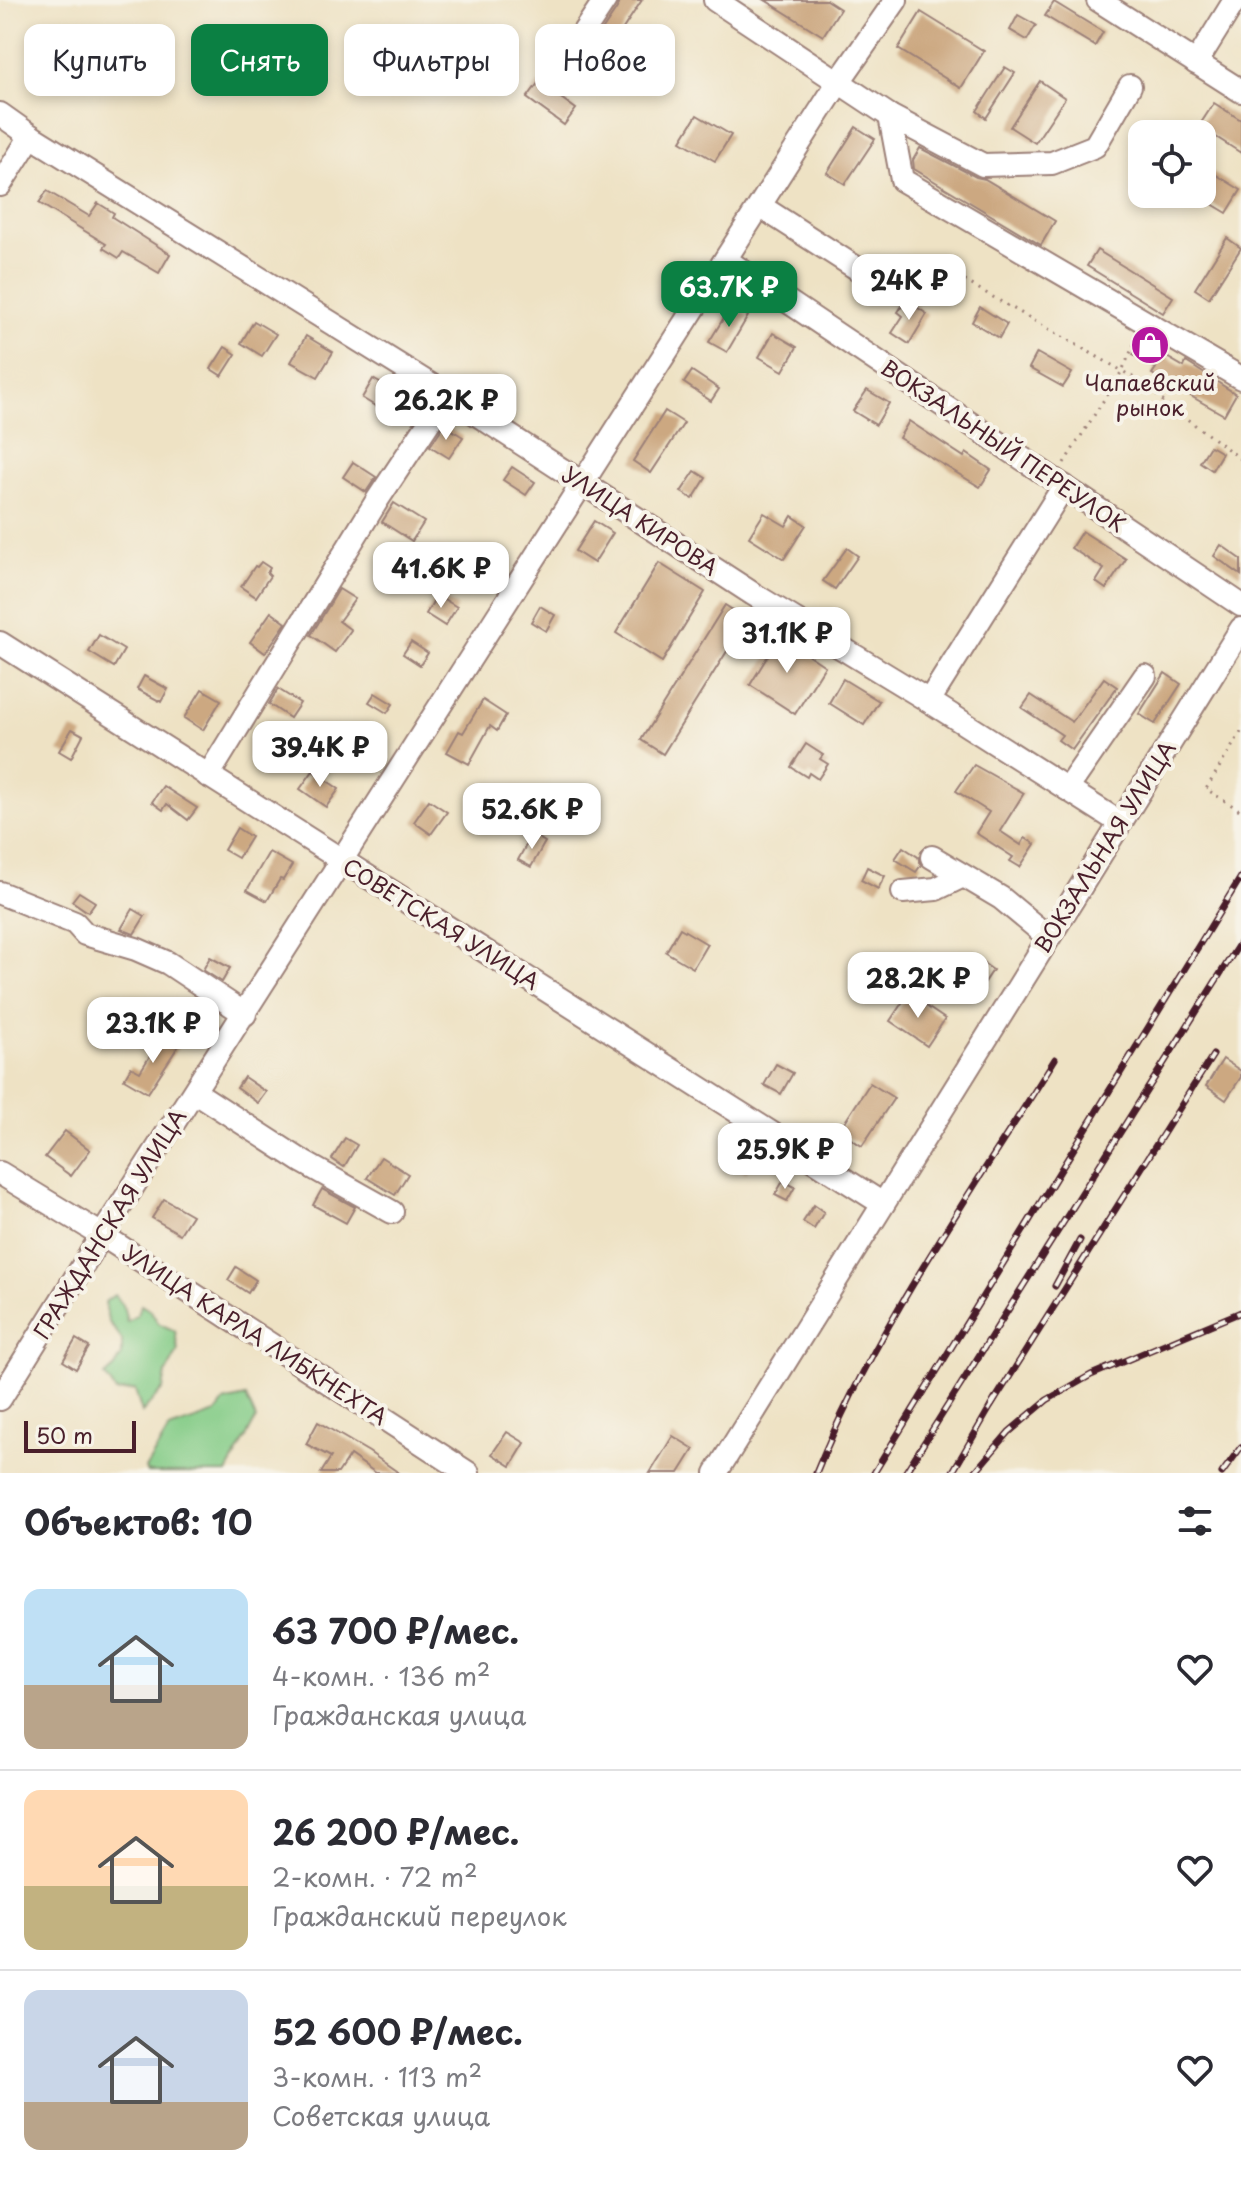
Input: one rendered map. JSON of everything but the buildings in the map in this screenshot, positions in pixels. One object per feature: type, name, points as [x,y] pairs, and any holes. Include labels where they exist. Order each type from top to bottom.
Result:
[{"type":"street","points":[[589,24],[605,0]]},
{"type":"street","points":[[715,0],[890,116],[983,165],[1052,163],[1095,146],[1130,86]]},
{"type":"street","name":"ГРАЖДАНСКАЯ УЛИЦА","points":[[0,1399],[838,83],[896,0]]},
{"type":"street","points":[[1098,0],[1241,91]]},
{"type":"street","points":[[1196,63],[1235,0]]},
{"type":"street","name":"УЛИЦА КИРОВА","points":[[0,114],[447,395],[753,594],[1119,822]]},
{"type":"street","points":[[890,116],[902,180],[1241,378]]},
{"type":"street","points":[[0,185],[31,136]]},
{"type":"street","points":[[760,206],[861,271]]},
{"type":"street","name":"ВОКЗАЛЬНЫЙ ПЕРЕУЛОК","points":[[726,260],[1241,605]]},
{"type":"street","points":[[208,776],[378,499],[447,395]]},
{"type":"street","points":[[929,701],[1064,486]]},
{"type":"street","name":"ВОКЗАЛЬНАЯ УЛИЦА","points":[[716,1473],[1241,629]]},
{"type":"street","name":"СОВЕТСКАЯ УЛИЦА","points":[[0,643],[883,1204]]},
{"type":"street","points":[[1067,789],[1145,676]]},
{"type":"street","points":[[932,857],[1001,898],[1048,937]]},
{"type":"street","points":[[903,892],[936,889],[963,876]]},
{"type":"street","points":[[0,893],[75,923],[85,934],[136,949],[168,963],[245,1014]]},
{"type":"street","points":[[195,1092],[303,1162],[392,1212]]},
{"type":"street","name":"УЛИЦА КАРЛА ЛИБКНЕХТА","points":[[0,1173],[102,1235],[468,1473]]},
{"type":"path","points":[[930,261],[1152,388],[1172,408],[1241,459]]},
{"type":"path","points":[[1064,486],[1073,471],[1063,463],[1122,371],[1135,340],[1147,323]]},
{"type":"path","points":[[1241,732],[1206,789],[1241,811]]},
{"type":"green space","points":[[114,1295],[123,1305],[127,1322],[138,1314],[141,1305],[151,1311],[158,1323],[175,1331],[178,1351],[166,1373],[163,1389],[142,1413],[135,1390],[116,1392],[105,1376],[122,1355],[122,1340],[108,1321],[105,1302]]},
{"type":"green space","points":[[246,1397],[256,1419],[227,1473],[147,1473],[145,1469],[169,1429],[216,1413],[224,1402]]},
{"type":"railway","points":[[874,1473],[1241,877]]},
{"type":"railway","points":[[905,1473],[1241,941]]},
{"type":"railway","points":[[991,1406],[1213,1055]]},
{"type":"railway","points":[[816,1473],[840,1419],[896,1313],[1055,1059]]},
{"type":"railway","points":[[1055,1286],[1080,1240]]},
{"type":"railway","points":[[974,1473],[1009,1432],[1047,1400],[1091,1375],[1241,1312]]},
{"type":"railway","points":[[952,1473],[995,1399]]},
{"type":"railway","points":[[1222,1473],[1241,1447]]},
{"type":"place","name":"Чапаевский рынок","points":[[1150,345]]}]
